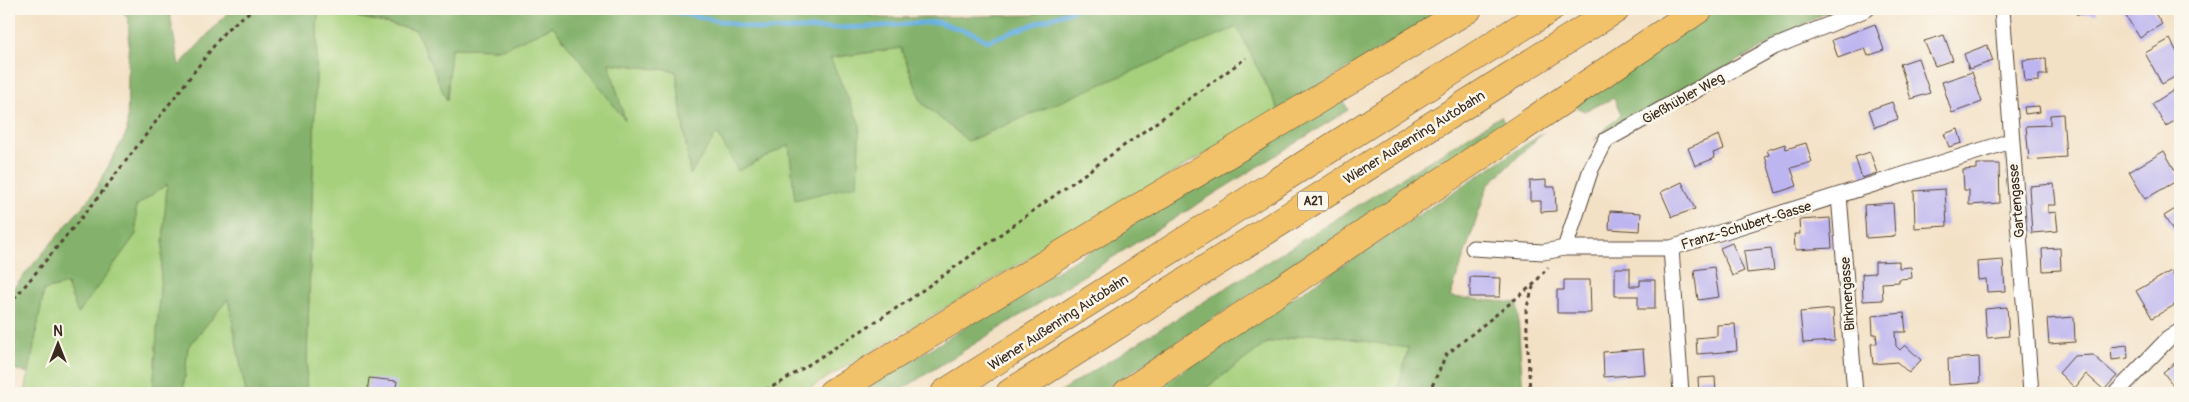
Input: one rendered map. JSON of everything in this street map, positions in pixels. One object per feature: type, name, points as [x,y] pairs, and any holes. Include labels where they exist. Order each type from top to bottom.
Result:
[{"type":"highway","points":[[832,393],[1468,9]]},
{"type":"highway","name":"Wiener Außenring Autobahn","points":[[945,393],[1550,9]]},
{"type":"highway","name":"Wiener Außenring Autobahn","points":[[1010,393],[1616,9]]},
{"type":"highway","points":[[1127,393],[1698,9]]},
{"type":"street","name":"Gießhübler Weg","points":[[1565,248],[1591,169],[1606,140],[1774,47],[1867,9]]},
{"type":"street","name":"Gartengasse","points":[[2002,9],[2031,393]]},
{"type":"street","name":"Franz-Schubert-Gasse","points":[[1473,248],[1543,252],[1565,248],[1672,248],[2011,141]]},
{"type":"street","name":"Birknergasse","points":[[1840,195],[1855,393]]},
{"type":"street","points":[[1672,248],[1682,393]]},
{"type":"street","points":[[2116,393],[2168,339],[2180,332]]},
{"type":"path","points":[[9,306],[96,200],[226,30],[253,9]]},
{"type":"path","points":[[758,393],[780,383],[909,300],[1246,58]]},
{"type":"path","points":[[1429,393],[1446,354],[1534,284],[1526,310],[1530,393]]},
{"type":"green space","points":[[121,9],[169,9],[179,66],[231,9],[318,9],[306,393],[246,393],[228,299],[188,347],[183,393],[153,393],[167,184],[136,206],[136,234],[78,314],[67,284],[44,290],[29,373],[9,368],[9,293],[93,194],[127,132],[129,21]]},
{"type":"green space","points":[[318,9],[355,9],[358,17],[416,30],[447,99],[451,48],[502,49],[553,26],[624,118],[608,63],[676,71],[690,174],[717,132],[790,145],[795,200],[860,125],[830,58],[901,48],[922,103],[968,141],[1237,26],[1279,110],[801,393],[306,393]]},
{"type":"green space","points":[[360,9],[841,9],[883,18],[1033,15],[1047,9],[1447,9],[1279,110],[1237,27],[968,141],[922,103],[901,48],[830,58],[860,125],[857,185],[795,200],[789,145],[738,171],[717,133],[690,175],[676,71],[609,63],[625,120],[553,26],[502,49],[451,48],[447,101],[416,30],[358,17]]},
{"type":"green space","points":[[1717,9],[1841,9],[1823,14],[1594,140],[1621,114],[1614,98],[1584,111],[1575,106]]},
{"type":"green space","points":[[1341,96],[1348,110],[896,393],[859,393]]},
{"type":"green space","points":[[1501,116],[1506,127],[1099,393],[1058,393]]},
{"type":"green space","points":[[1543,133],[1488,185],[1450,297],[1517,303],[1523,393],[1397,393],[1408,348],[1314,333],[1267,343],[1199,393],[1149,393]]},
{"type":"green space","points":[[167,184],[153,393],[25,393],[44,290],[67,284],[78,313],[136,234],[136,206]]},
{"type":"green space","points":[[228,299],[246,393],[183,393],[188,347]]},
{"type":"green space","points":[[1314,333],[1409,348],[1397,393],[1199,393],[1267,343]]},
{"type":"building","points":[[2076,9],[2097,9],[2097,14],[2076,14]]},
{"type":"building","points":[[2123,9],[2152,9],[2162,24],[2140,38]]},
{"type":"building","points":[[1875,24],[1884,50],[1868,56],[1865,48],[1838,58],[1832,40]]},
{"type":"building","points":[[1944,35],[1953,60],[1935,66],[1924,41]]},
{"type":"building","points":[[2170,39],[2180,58],[2180,74],[2162,84],[2145,53]]},
{"type":"building","points":[[1987,45],[1993,61],[1969,69],[1964,54]]},
{"type":"building","points":[[1918,58],[1930,93],[1911,99],[1900,64]]},
{"type":"building","points":[[2046,58],[2047,75],[2039,75],[2039,81],[2025,82],[2023,60]]},
{"type":"building","points":[[1972,72],[1982,102],[1952,113],[1942,82]]},
{"type":"building","points":[[2179,87],[2180,118],[2166,126],[2152,104]]},
{"type":"building","points":[[1892,102],[1898,119],[1875,127],[1869,110]]},
{"type":"building","points":[[2039,106],[2040,112],[2025,114],[2024,107]]},
{"type":"building","points":[[2063,114],[2066,157],[2029,160],[2026,126],[2050,125],[2050,115]]},
{"type":"building","points":[[1958,129],[1962,143],[1949,147],[1944,134]]},
{"type":"building","points":[[1719,135],[1724,149],[1713,153],[1715,158],[1695,166],[1688,148]]},
{"type":"building","points":[[1806,143],[1812,162],[1791,168],[1797,186],[1776,193],[1765,156],[1769,155],[1767,150],[1785,144],[1786,149]]},
{"type":"building","points":[[2164,151],[2180,179],[2145,199],[2129,172]]},
{"type":"building","points":[[1870,152],[1877,173],[1862,178],[1855,157]]},
{"type":"building","points":[[1977,164],[1999,164],[2000,203],[1969,205],[1969,190],[1964,190],[1963,170],[1977,169]]},
{"type":"building","points":[[1546,180],[1546,187],[1555,187],[1556,211],[1541,212],[1541,201],[1530,201],[1530,181]]},
{"type":"building","points":[[1682,182],[1695,209],[1672,217],[1661,192]]},
{"type":"building","points":[[2054,184],[2056,205],[2048,205],[2048,213],[2056,212],[2058,231],[2032,233],[2029,186]]},
{"type":"building","points":[[1945,189],[1947,226],[1915,228],[1914,191]]},
{"type":"building","points":[[1893,203],[1895,236],[1866,238],[1864,205]]},
{"type":"building","points":[[2180,206],[2180,243],[2164,216]]},
{"type":"building","points":[[1610,211],[1641,213],[1640,231],[1609,229]]},
{"type":"building","points":[[1830,218],[1832,248],[1795,250],[1794,234],[1800,234],[1799,220]]},
{"type":"building","points":[[1732,243],[1744,271],[1732,276],[1720,248]]},
{"type":"building","points":[[1771,248],[1774,270],[1747,273],[1744,251]]},
{"type":"building","points":[[2060,248],[2061,270],[2043,271],[2042,249]]},
{"type":"building","points":[[2003,260],[2005,291],[1987,292],[1986,279],[1978,280],[1977,262]]},
{"type":"building","points":[[1899,261],[1899,268],[1911,267],[1912,278],[1899,279],[1899,282],[1882,283],[1883,300],[1863,301],[1862,274],[1875,273],[1875,262]]},
{"type":"building","points":[[1714,267],[1719,297],[1698,300],[1694,270]]},
{"type":"building","points":[[1615,268],[1630,268],[1630,286],[1640,286],[1640,280],[1655,280],[1655,309],[1638,309],[1638,296],[1615,296]]},
{"type":"building","points":[[2171,271],[2180,287],[2180,302],[2152,318],[2136,291]]},
{"type":"building","points":[[1470,277],[1501,278],[1500,297],[1470,297]]},
{"type":"building","points":[[1564,280],[1590,280],[1591,313],[1557,313],[1557,290],[1564,290]]},
{"type":"building","points":[[2007,307],[2009,336],[1987,338],[1985,309]]},
{"type":"building","points":[[1833,309],[1835,341],[1803,343],[1800,312]]},
{"type":"building","points":[[1904,313],[1906,332],[1895,332],[1896,346],[1900,350],[1905,345],[1921,360],[1909,373],[1897,362],[1873,364],[1871,344],[1877,343],[1876,334],[1873,334],[1872,316]]},
{"type":"building","points":[[2074,317],[2075,342],[2049,344],[2047,319]]},
{"type":"building","points":[[1735,324],[1737,351],[1697,354],[1696,338],[1717,336],[1717,325]]},
{"type":"building","points":[[2127,345],[2128,358],[2112,360],[2111,347]]},
{"type":"building","points":[[1643,349],[1645,374],[1604,377],[1603,352]]},
{"type":"building","points":[[2093,355],[2117,376],[2104,390],[2086,374],[2075,388],[2059,373],[2074,356]]},
{"type":"building","points":[[1979,357],[1980,383],[1949,385],[1948,359]]},
{"type":"building","points":[[2180,359],[2180,393],[2179,393],[2163,372]]},
{"type":"building","points":[[1715,377],[1716,393],[1699,393],[1698,378]]},
{"type":"building","points":[[369,378],[397,381],[395,393],[367,393]]},
{"type":"waterway","points":[[661,9],[763,30],[867,27],[937,22],[973,33],[987,41],[1076,9]]}]
